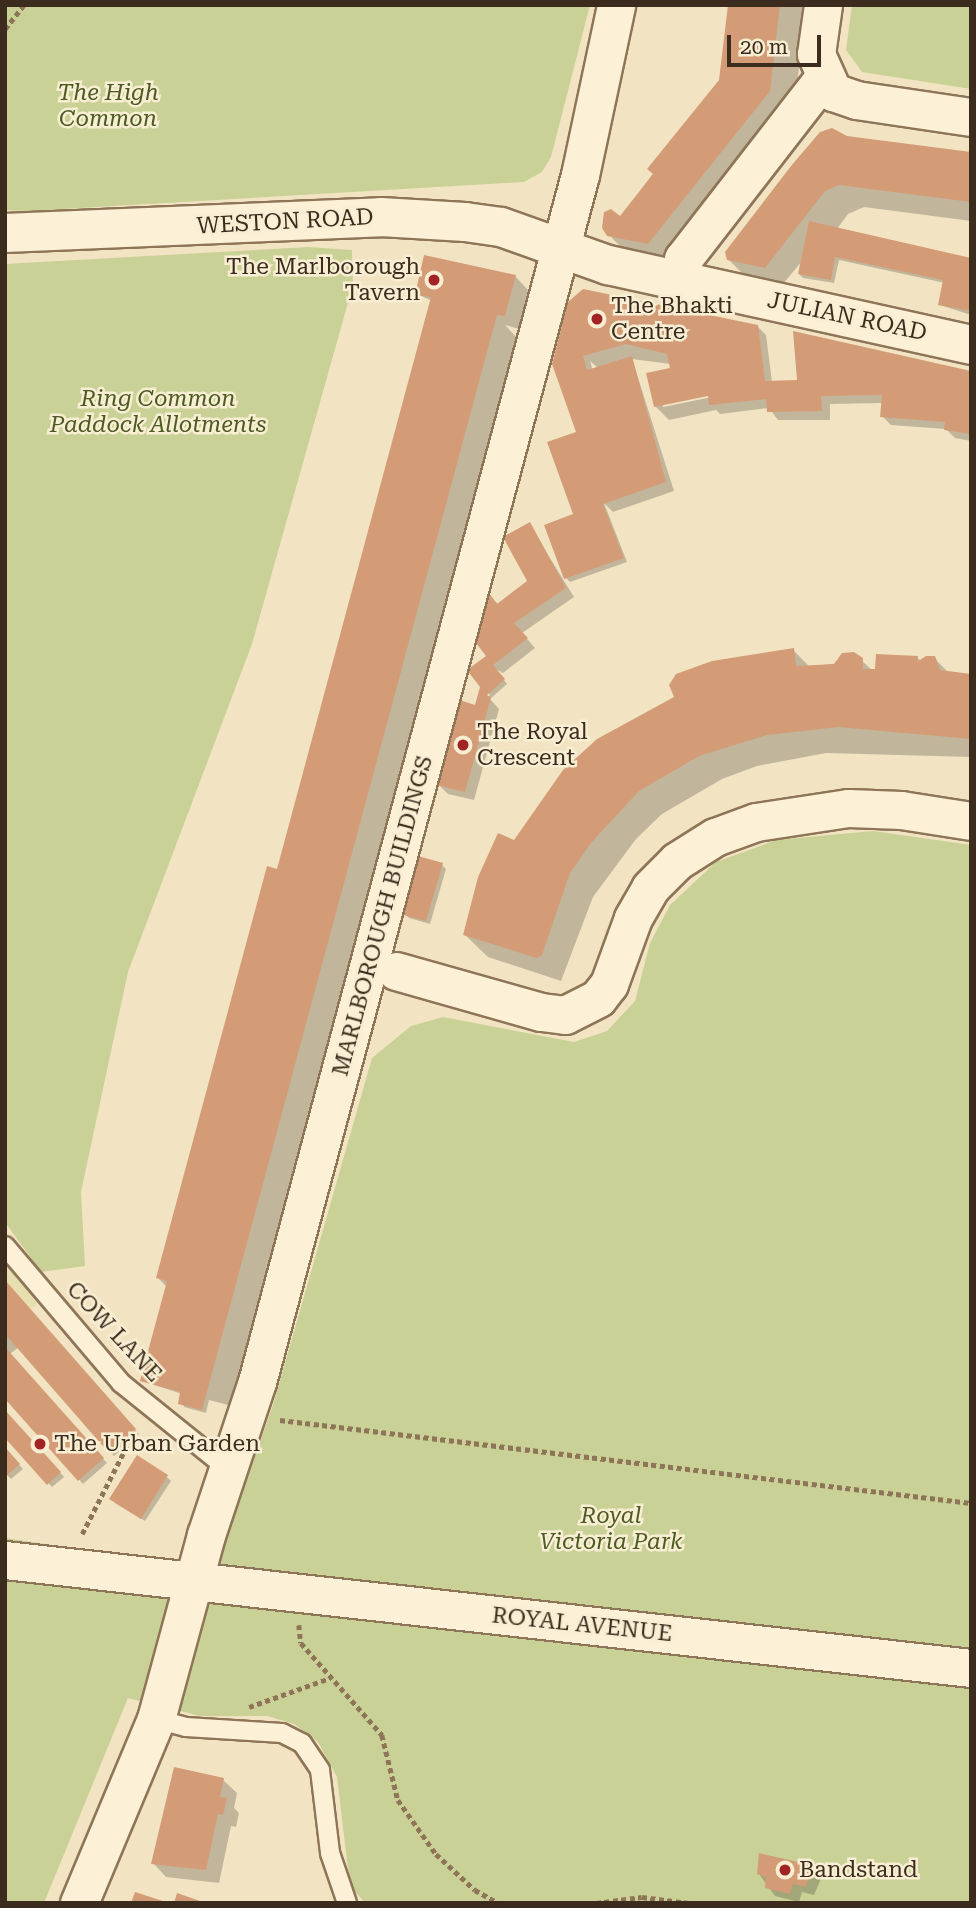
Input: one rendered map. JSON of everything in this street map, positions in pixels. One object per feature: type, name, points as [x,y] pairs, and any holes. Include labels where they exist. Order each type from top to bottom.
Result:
[{"type":"street","name":"MARLBOROUGH BUILDINGS","points":[[79,1903],[156,1719],[193,1581],[265,1355],[560,248],[616,5]]},
{"type":"street","points":[[823,5],[817,54],[824,77],[833,92],[856,100],[971,117]]},
{"type":"street","points":[[678,281],[683,259],[824,77]]},
{"type":"street","name":"WESTON ROAD","points":[[5,233],[424,218],[501,227],[560,248]]},
{"type":"street","name":"JULIAN ROAD","points":[[560,248],[608,265],[971,345]]},
{"type":"street","points":[[396,971],[541,1012],[565,1014],[598,998],[609,984],[633,918],[650,888],[677,861],[715,837],[756,822],[848,808],[901,810],[971,821]]},
{"type":"street","name":"ROYAL AVENUE","points":[[5,1560],[971,1668]]},
{"type":"lane","name":"COW LANE","points":[[5,1246],[121,1383],[228,1469]]},
{"type":"lane","points":[[156,1719],[186,1727],[282,1733],[302,1743],[320,1770],[330,1853],[348,1903]]},
{"type":"path","points":[[5,29],[24,5]]},
{"type":"path","points":[[275,1419],[971,1503]]},
{"type":"path","points":[[72,1568],[75,1548],[131,1438]]},
{"type":"path","points":[[294,1593],[301,1643],[382,1735],[398,1800],[436,1854],[475,1890],[498,1903]]},
{"type":"path","points":[[232,1729],[251,1703],[330,1678]]},
{"type":"path","points":[[596,1903],[642,1897],[689,1903]]},
{"type":"shaded area","points":[[5,1261],[41,1300],[5,1333]]},
{"type":"green space","name":"The High Common","points":[[5,5],[590,5],[551,157],[542,172],[524,182],[28,211],[5,210]]},
{"type":"green space","points":[[852,5],[971,5],[971,89],[862,72],[846,50]]},
{"type":"green space","name":"Ring Common Paddock Allotments","points":[[308,247],[352,250],[353,285],[252,644],[128,972],[81,1192],[85,1266],[41,1272],[5,1222],[5,264]]},
{"type":"green space","name":"Royal Victoria Park","points":[[873,831],[971,845],[971,1903],[365,1903],[350,1886],[337,1777],[318,1742],[294,1724],[267,1716],[200,1716],[128,1698],[44,1903],[5,1903],[5,1538],[215,1569],[273,1405],[372,1058],[411,1026],[443,1017],[574,1042],[607,1031],[635,1001],[650,943],[670,905],[716,862],[776,840]]},
{"type":"building","points":[[728,5],[780,5],[770,91],[648,244],[607,236],[602,228],[604,212],[611,209],[620,216],[653,174],[647,169],[719,80]]},
{"type":"building","points":[[832,128],[847,136],[971,152],[971,202],[839,185],[825,191],[765,268],[727,260],[725,252],[791,166],[820,132]]},
{"type":"building","points":[[809,221],[971,258],[971,311],[938,305],[943,280],[835,257],[831,280],[798,274]]},
{"type":"building","points":[[424,255],[516,275],[505,316],[497,315],[202,1410],[178,1404],[180,1392],[140,1381],[167,1281],[156,1278],[267,866],[277,869],[431,297],[415,295]]},
{"type":"building","points":[[583,289],[758,325],[765,381],[797,380],[793,331],[971,371],[971,434],[944,430],[945,422],[880,417],[882,395],[821,396],[822,411],[767,412],[766,399],[709,405],[708,396],[654,407],[646,373],[670,368],[667,354],[626,344],[583,356],[587,370],[632,356],[666,482],[603,504],[624,558],[564,579],[544,525],[573,514],[547,442],[576,432],[552,364],[568,302]]},
{"type":"building","points":[[530,522],[566,588],[514,623],[528,638],[493,665],[505,679],[487,695],[491,698],[465,792],[437,785],[460,700],[475,705],[480,687],[467,670],[486,656],[476,643],[489,593],[497,604],[527,581],[503,537]]},
{"type":"building","points":[[794,648],[796,666],[834,664],[842,653],[854,652],[863,658],[863,669],[875,669],[876,654],[918,656],[917,662],[926,656],[935,656],[940,670],[971,674],[971,739],[838,727],[767,735],[699,756],[639,791],[591,843],[570,873],[542,955],[537,958],[463,935],[478,877],[498,833],[514,840],[563,770],[597,739],[674,697],[669,685],[676,674],[712,661]]},
{"type":"building","points":[[418,856],[443,863],[426,921],[403,915]]},
{"type":"building","points":[[5,1280],[136,1429],[109,1453],[5,1334]]},
{"type":"building","points":[[5,1347],[104,1458],[78,1481],[5,1399]]},
{"type":"building","points":[[5,1410],[61,1472],[47,1485],[5,1438]]},
{"type":"building","points":[[5,1447],[20,1464],[5,1477]]},
{"type":"building","points":[[137,1455],[168,1475],[141,1519],[109,1499]]},
{"type":"building","points":[[174,1767],[224,1778],[220,1797],[227,1798],[223,1815],[218,1814],[206,1870],[151,1864]]},
{"type":"building","name":"Bandstand","points":[[759,1853],[815,1866],[805,1887],[793,1884],[790,1894],[765,1888],[766,1877],[757,1874]]},
{"type":"building","points":[[135,1892],[166,1902],[166,1903],[131,1903]]},
{"type":"building","points":[[177,1893],[203,1902],[203,1903],[174,1903]]},
{"type":"place","name":"The Marlborough Tavern","points":[[434,280]]},
{"type":"place","name":"The Bhakti Centre","points":[[597,319]]},
{"type":"place","name":"The Royal Crescent","points":[[463,745]]},
{"type":"place","name":"The Urban Garden","points":[[40,1444]]},
{"type":"place","name":"Bandstand","points":[[785,1870]]}]
